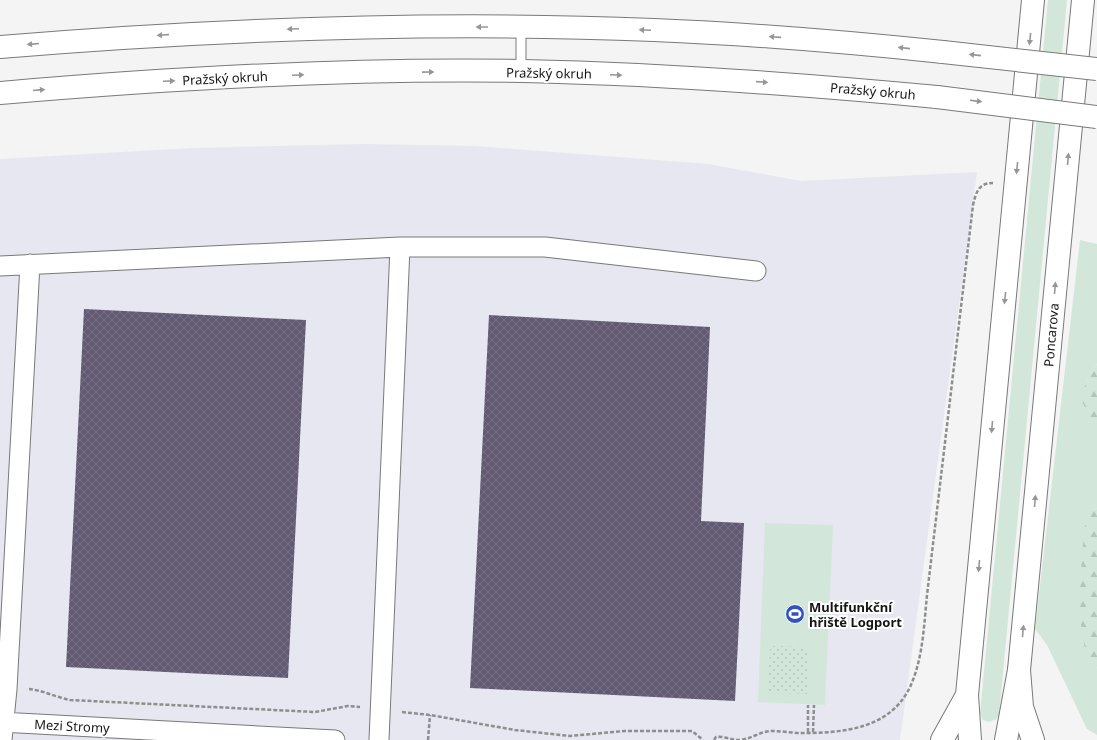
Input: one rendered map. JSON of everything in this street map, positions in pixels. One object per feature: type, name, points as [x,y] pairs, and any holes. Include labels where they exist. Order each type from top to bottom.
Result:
[{"type":"main road","points":[[970,740],[968,695],[1033,0]]},
{"type":"main road","name":"Poncarova","points":[[1019,670],[1083,0]]},
{"type":"main road","points":[[0,47],[183,34],[265,30],[521,27],[723,33],[943,52],[1097,70]]},
{"type":"main road","name":"Pražský okruh","points":[[0,93],[238,77],[384,72],[521,71],[760,82],[937,97],[1097,116]]},
{"type":"main road","points":[[1006,740],[1019,670]]},
{"type":"main road","points":[[1019,670],[1022,707],[1032,740]]},
{"type":"main road","points":[[942,740],[968,695]]},
{"type":"street","points":[[379,740],[400,247]]},
{"type":"street","points":[[0,266],[400,247],[545,247],[756,270]]},
{"type":"street","points":[[2,728],[7,689],[30,264]]},
{"type":"street","name":"Mezi Stromy","points":[[2,728],[335,740]]},
{"type":"lane","points":[[521,27],[521,71]]},
{"type":"path","points":[[714,740],[716,737],[722,737],[740,740],[770,730],[813,732],[856,730],[879,720],[896,706],[910,687],[919,659],[927,602],[973,205],[976,190],[982,185],[995,182]]},
{"type":"path","points":[[38,690],[52,696],[85,700],[315,712],[348,706]]},
{"type":"path","points":[[808,705],[808,732]]},
{"type":"path","points":[[813,732],[814,705]]},
{"type":"path","points":[[428,740],[430,715],[515,730],[570,736],[624,731],[692,731],[702,740]]},
{"type":"shaded area","points":[[363,144],[475,146],[708,164],[801,181],[977,172],[900,740],[0,740],[0,159],[192,148]]},
{"type":"green space","points":[[1048,0],[1067,0],[999,715],[996,719],[989,722],[983,720],[980,714]]},
{"type":"green space","points":[[1080,240],[1097,244],[1097,364],[1086,382],[1091,419],[1097,421],[1097,508],[1086,517],[1082,573],[1082,621],[1089,658],[1097,668],[1097,735],[1087,729],[1047,645],[1035,629]]},
{"type":"green space","points":[[1097,364],[1097,421],[1091,419],[1081,399],[1086,382]]},
{"type":"green space","points":[[1097,508],[1097,668],[1089,658],[1083,641],[1080,597],[1086,516]]},
{"type":"green space","name":"Multifunkční hřiště Logport","points":[[765,523],[833,525],[825,705],[758,702]]},
{"type":"green space","points":[[770,646],[809,647],[807,694],[768,693]]},
{"type":"building","points":[[84,309],[306,320],[288,678],[66,667]]},
{"type":"building","points":[[489,315],[710,327],[701,521],[744,523],[735,701],[470,688]]},
{"type":"place","name":"Multifunkční hřiště Logport","points":[[795,614]]}]
